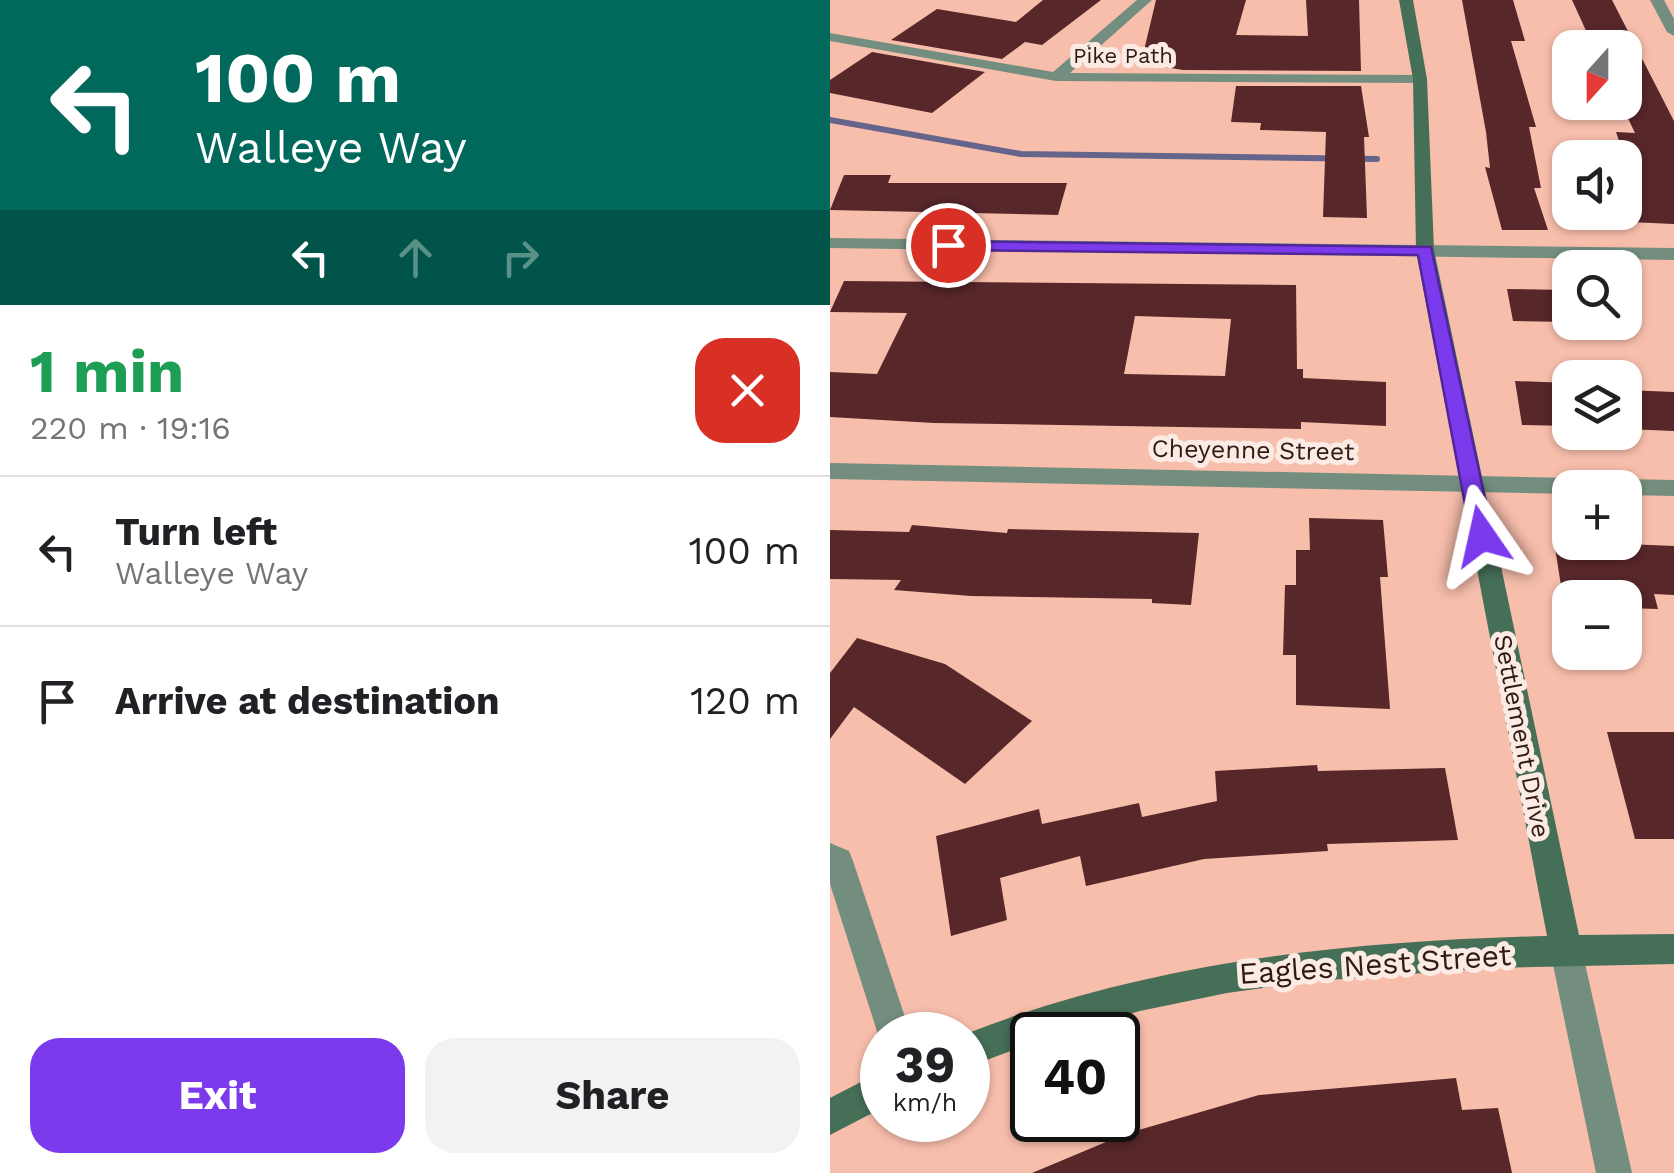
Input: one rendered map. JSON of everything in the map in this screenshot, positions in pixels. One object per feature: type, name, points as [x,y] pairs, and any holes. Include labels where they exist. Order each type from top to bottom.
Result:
[{"type":"street","points":[[1056,77],[1145,0]]},
{"type":"street","name":"Settlement Drive","points":[[1406,0],[1420,80],[1425,250],[1614,1173]]},
{"type":"street","points":[[1656,0],[1674,32]]},
{"type":"street","name":"Pike Path","points":[[830,37],[1056,77],[1420,80]]},
{"type":"street","points":[[830,243],[1674,254]]},
{"type":"street","name":"Cheyenne Street","points":[[830,470],[1674,488]]},
{"type":"street","points":[[830,856],[838,861],[887,1012]]},
{"type":"street","name":"Eagles Nest Street","points":[[990,1042],[1088,1007],[1242,972],[1349,959],[1674,949]]},
{"type":"street","points":[[830,1117],[860,1101]]},
{"type":"building","points":[[1043,0],[1101,0],[1042,45],[1025,42],[1002,59],[891,40],[937,9],[1016,22]]},
{"type":"building","points":[[1156,0],[1246,0],[1236,35],[1308,36],[1306,0],[1359,0],[1361,71],[1183,70],[1141,63]]},
{"type":"building","points":[[1462,0],[1513,0],[1525,41],[1511,41],[1536,127],[1529,127],[1541,188],[1534,188],[1548,230],[1502,230],[1485,167],[1490,168],[1486,132]]},
{"type":"building","points":[[1572,0],[1612,0],[1627,30],[1586,30]]},
{"type":"building","points":[[872,52],[985,72],[932,113],[830,93],[830,80]]},
{"type":"building","points":[[1642,59],[1674,121],[1674,224],[1642,223],[1642,140],[1619,140],[1616,132],[1635,133],[1629,120],[1642,120]]},
{"type":"building","points":[[1236,86],[1361,86],[1369,137],[1364,137],[1367,218],[1323,217],[1326,132],[1260,130],[1261,123],[1231,122]]},
{"type":"building","points":[[844,175],[891,175],[888,183],[1067,183],[1058,215],[830,210]]},
{"type":"building","points":[[844,281],[1296,285],[1297,369],[1303,369],[1303,378],[1386,382],[1386,426],[1301,422],[1301,429],[934,423],[830,417],[830,372],[877,374],[907,313],[830,312]],"holes":[[[1135,316],[1231,319],[1225,376],[1124,374]]]},
{"type":"building","points":[[1507,289],[1552,290],[1552,322],[1513,321]]},
{"type":"building","points":[[1515,381],[1552,382],[1552,426],[1522,425]]},
{"type":"building","points":[[1642,391],[1674,392],[1674,431],[1642,430]]},
{"type":"building","points":[[1309,518],[1383,520],[1388,577],[1380,577],[1390,709],[1296,705],[1296,655],[1283,655],[1285,585],[1296,585],[1296,550],[1310,550]]},
{"type":"building","points":[[912,525],[1007,533],[1008,529],[1199,533],[1191,605],[1152,603],[1152,599],[971,596],[894,590],[901,580],[830,579],[830,530],[909,532]]},
{"type":"building","points":[[1642,545],[1674,546],[1674,595],[1654,594],[1658,609],[1642,609],[1642,580],[1560,580],[1557,560],[1642,560]]},
{"type":"building","points":[[857,638],[945,664],[1032,721],[965,784],[854,707],[830,739],[830,673]]},
{"type":"building","points":[[1607,732],[1674,732],[1674,839],[1635,839]]},
{"type":"building","points":[[1317,765],[1318,771],[1445,768],[1458,840],[1327,844],[1328,851],[1204,859],[1086,886],[1080,856],[1000,878],[1007,920],[951,936],[936,836],[1039,809],[1042,824],[1139,803],[1142,817],[1217,801],[1215,771]]},
{"type":"building","points":[[1456,1078],[1462,1110],[1498,1108],[1512,1173],[1032,1173],[1106,1142],[1140,1142],[1140,1130],[1259,1095]]},
{"type":"waterway","points":[[830,120],[1021,154],[1377,159]]},
{"type":"route","points":[[948,245],[1425,250],[1482,536]]}]
